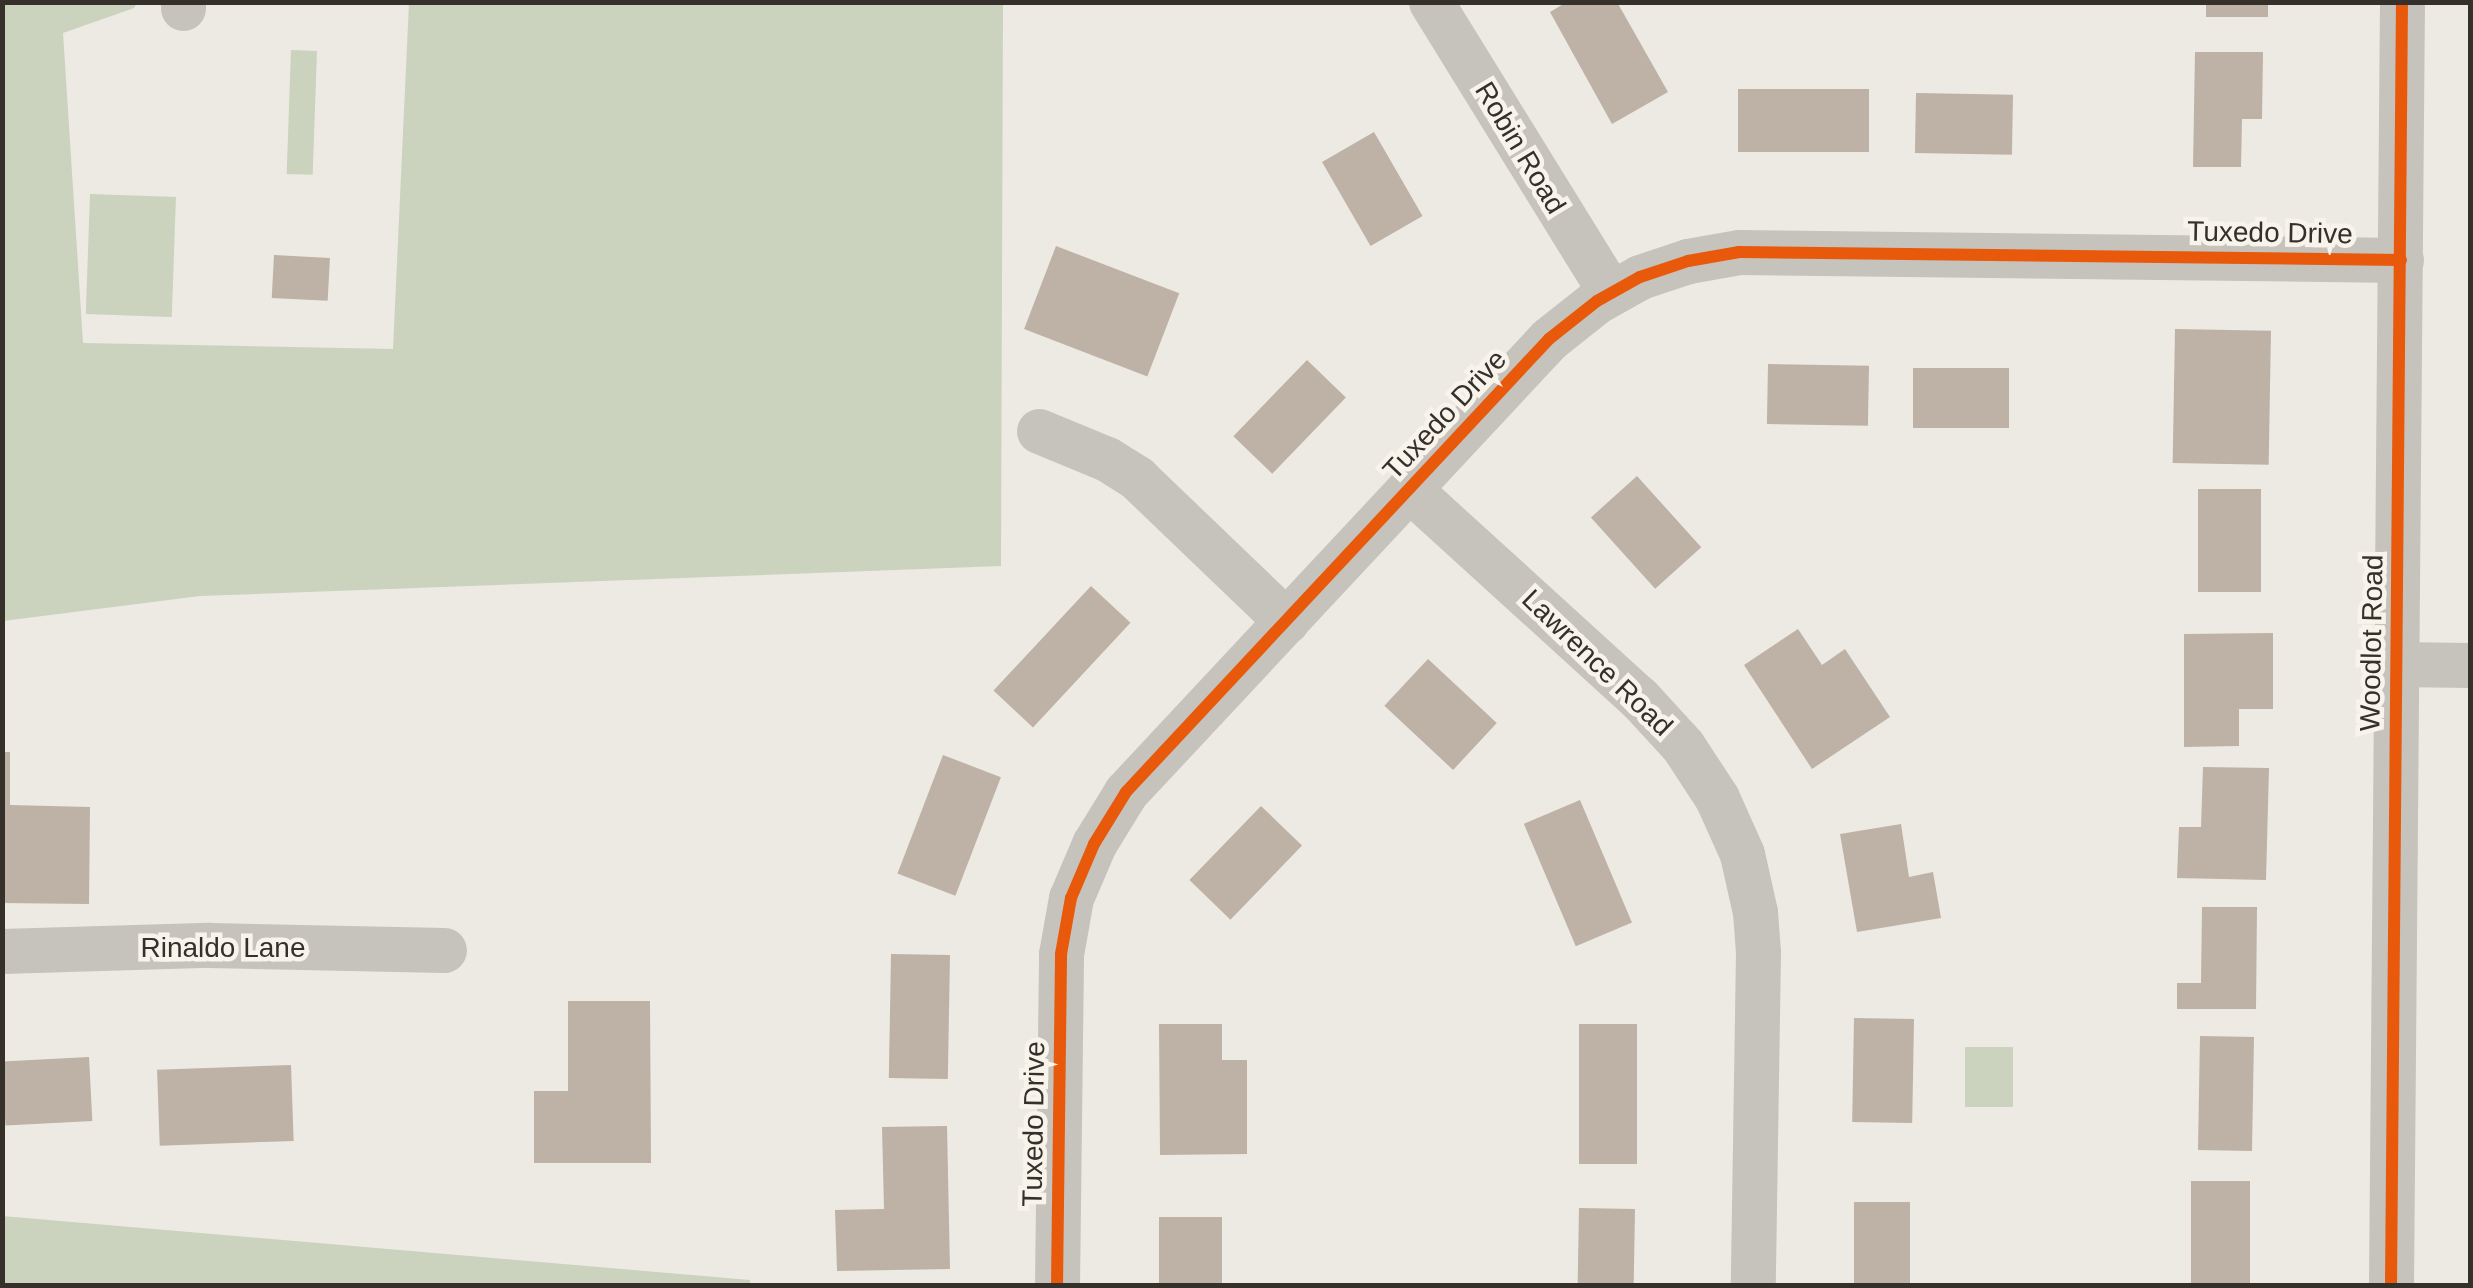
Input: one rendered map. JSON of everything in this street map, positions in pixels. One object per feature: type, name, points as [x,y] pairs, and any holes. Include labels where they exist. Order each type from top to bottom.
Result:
[{"type":"street","name":"Robin Road","points":[[1431,2],[1611,293]]},
{"type":"street","name":"Woodlot Road","points":[[2390,1286],[2402,2]]},
{"type":"street","name":"Tuxedo Drive","points":[[1057,1286],[1061,954],[1071,898],[1094,844],[1126,792],[1549,339],[1611,293],[1688,261],[1739,252],[2401,260]]},
{"type":"street","points":[[1040,431],[1108,459],[1137,478],[1286,620]]},
{"type":"street","name":"Lawrence Road","points":[[1409,490],[1639,698],[1683,746],[1718,798],[1742,854],[1757,932],[1754,1286]]},
{"type":"street","points":[[2396,664],[2470,665]]},
{"type":"street","name":"Rinaldo Lane","points":[[2,951],[209,946],[444,950]]},
{"type":"green space","points":[[2,3],[137,3],[134,8],[63,33],[83,343],[393,349],[409,3],[1003,3],[1001,566],[200,596],[3,621]]},
{"type":"green space","points":[[291,50],[317,51],[313,175],[287,174]]},
{"type":"green space","points":[[90,194],[176,197],[172,317],[86,314]]},
{"type":"green space","points":[[1965,1047],[2013,1047],[2013,1107],[1965,1107]]},
{"type":"green space","points":[[2,1216],[750,1280],[750,1285],[3,1285]]},
{"type":"building","points":[[1567,2],[1617,2],[1668,92],[1612,124],[1550,12]]},
{"type":"building","points":[[2206,2],[2268,2],[2268,17],[2206,17]]},
{"type":"building","points":[[2195,52],[2263,52],[2262,119],[2242,119],[2241,167],[2193,167]]},
{"type":"building","points":[[1738,89],[1869,89],[1869,152],[1738,152]]},
{"type":"building","points":[[1916,93],[2013,95],[2012,155],[1915,153]]},
{"type":"building","points":[[1374,132],[1422,216],[1371,246],[1322,162]]},
{"type":"building","points":[[1056,246],[1179,293],[1147,376],[1024,329]]},
{"type":"building","points":[[274,255],[330,258],[328,301],[272,298]]},
{"type":"building","points":[[2175,329],[2271,331],[2269,465],[2173,463]]},
{"type":"building","points":[[1307,360],[1346,398],[1272,474],[1233,436]]},
{"type":"building","points":[[1768,364],[1869,366],[1868,426],[1767,424]]},
{"type":"building","points":[[1913,368],[2009,368],[2009,428],[1913,428]]},
{"type":"building","points":[[1637,476],[1701,547],[1655,589],[1591,517]]},
{"type":"building","points":[[2198,489],[2261,489],[2261,592],[2198,592]]},
{"type":"building","points":[[1091,586],[1130,623],[1033,727],[993,691]]},
{"type":"building","points":[[1798,629],[1822,665],[1845,649],[1890,717],[1812,769],[1744,665]]},
{"type":"building","points":[[2273,633],[2273,709],[2239,709],[2239,746],[2184,747],[2184,634]]},
{"type":"building","points":[[1428,659],[1497,723],[1453,770],[1384,706]]},
{"type":"building","points":[[2,752],[10,752],[10,805],[90,807],[89,904],[2,903]]},
{"type":"building","points":[[943,755],[1001,777],[955,896],[897,874]]},
{"type":"building","points":[[2203,767],[2269,768],[2266,880],[2177,878],[2179,827],[2201,827]]},
{"type":"building","points":[[1580,800],[1632,922],[1576,946],[1524,824]]},
{"type":"building","points":[[1261,806],[1302,846],[1230,920],[1189,880]]},
{"type":"building","points":[[1901,824],[1909,877],[1933,872],[1941,918],[1857,932],[1840,834]]},
{"type":"building","points":[[2202,907],[2257,907],[2256,1009],[2177,1009],[2177,983],[2201,983]]},
{"type":"building","points":[[891,954],[950,955],[948,1079],[889,1078]]},
{"type":"building","points":[[568,1001],[650,1001],[651,1163],[534,1163],[534,1091],[568,1091]]},
{"type":"building","points":[[1854,1018],[1914,1019],[1912,1123],[1852,1122]]},
{"type":"building","points":[[1159,1024],[1222,1024],[1222,1060],[1247,1060],[1247,1154],[1160,1155]]},
{"type":"building","points":[[1579,1024],[1637,1024],[1637,1164],[1579,1164]]},
{"type":"building","points":[[2200,1036],[2254,1037],[2252,1151],[2198,1150]]},
{"type":"building","points":[[89,1057],[92,1121],[5,1125],[2,1062]]},
{"type":"building","points":[[291,1065],[294,1141],[160,1146],[157,1070]]},
{"type":"building","points":[[947,1126],[950,1269],[837,1271],[835,1210],[884,1209],[882,1127]]},
{"type":"building","points":[[2191,1181],[2250,1181],[2250,1284],[2191,1284]]},
{"type":"building","points":[[1854,1202],[1910,1202],[1910,1286],[1854,1286]]},
{"type":"building","points":[[1579,1208],[1635,1209],[1634,1286],[1578,1286]]},
{"type":"building","points":[[1159,1217],[1222,1217],[1222,1286],[1159,1286]]},
{"type":"cycle path","points":[[2391,1286],[2402,2]]},
{"type":"cycle path","points":[[1057,1286],[1061,954],[1071,898],[1094,844],[1126,792],[1549,339],[1597,301],[1640,277],[1688,261],[1739,252],[2401,260]]}]
